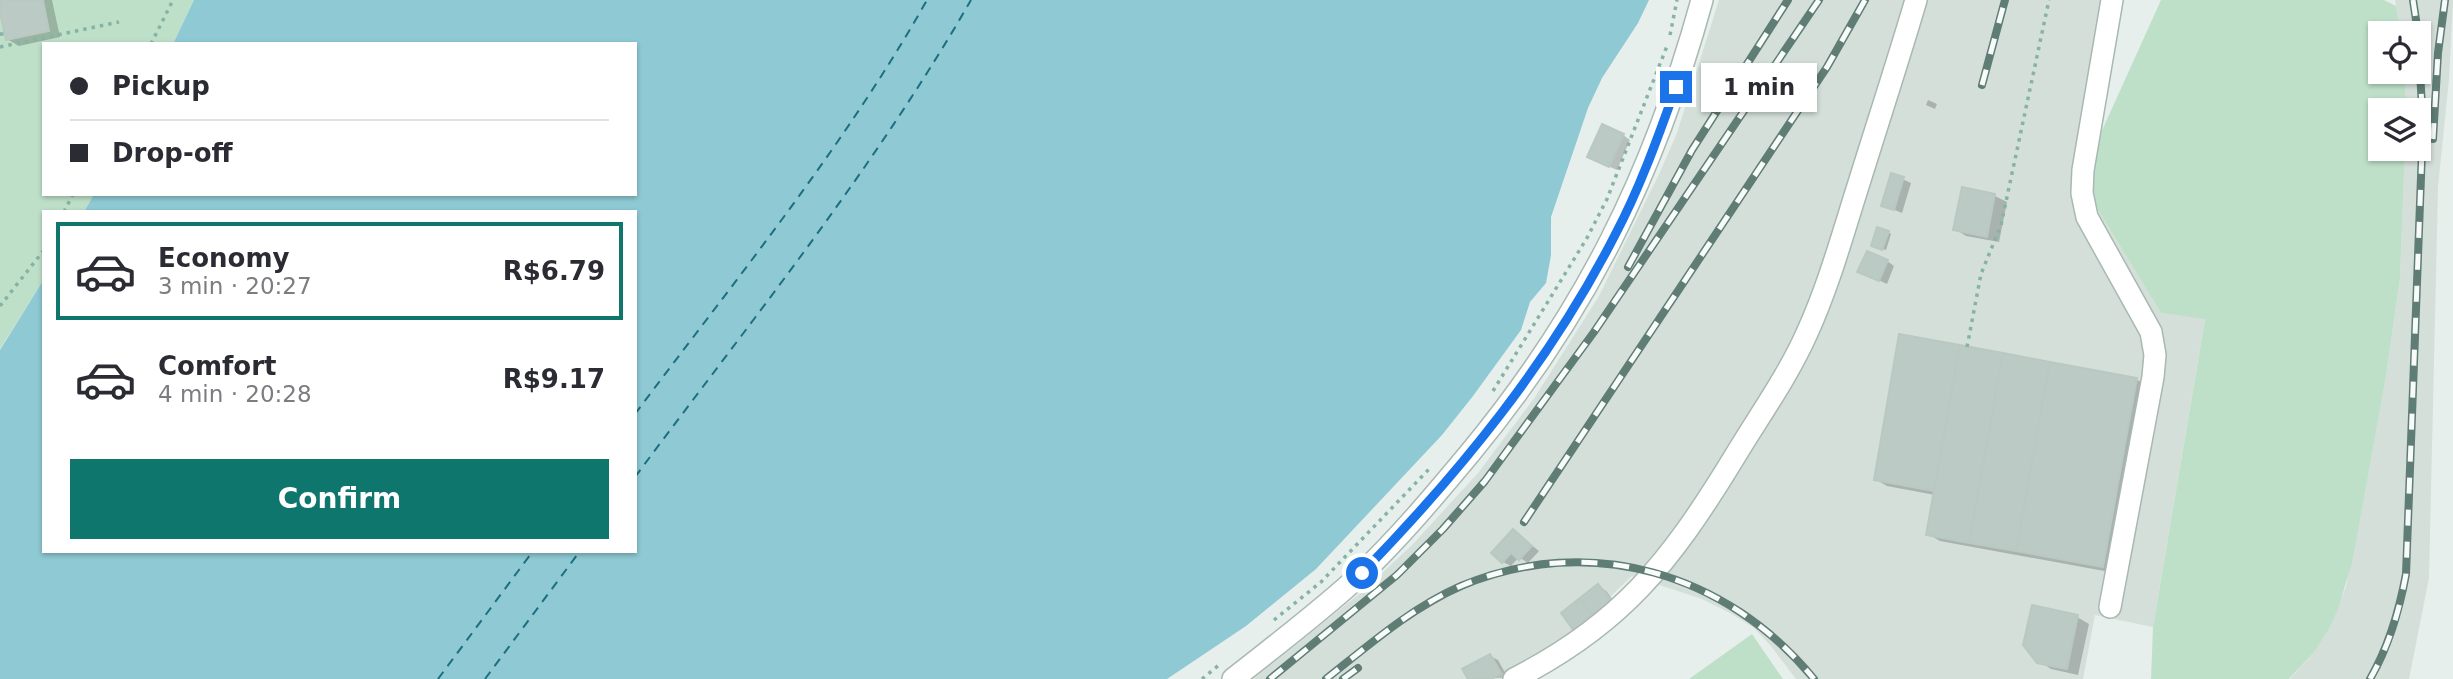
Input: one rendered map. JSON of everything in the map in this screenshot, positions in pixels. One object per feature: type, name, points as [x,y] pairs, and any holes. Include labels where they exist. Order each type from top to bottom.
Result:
[{"type":"street","points":[[1226,672],[1326,605],[1397,537],[1435,496],[1503,414],[1565,325],[1635,192],[1676,87],[1702,0]]},
{"type":"street","points":[[1514,679],[1571,647],[1602,625],[1655,572],[1696,521],[1793,362],[1817,311],[1830,274],[1916,0]]},
{"type":"street","points":[[2110,607],[2155,355],[2151,332],[2087,216],[2082,193],[2083,170],[2112,0]]},
{"type":"path","points":[[152,42],[173,0]]},
{"type":"path","points":[[1488,398],[1587,238],[1607,199],[1668,42],[1677,0]]},
{"type":"path","points":[[1967,347],[1981,274],[2001,225],[2049,0]]},
{"type":"path","points":[[0,47],[119,22]]},
{"type":"path","points":[[0,306],[42,253]]},
{"type":"path","points":[[1268,626],[1321,582],[1437,460]]},
{"type":"path","points":[[1202,679],[1226,672]]},
{"type":"shaded area","points":[[1719,0],[2119,0],[2091,168],[2092,190],[2098,210],[2161,313],[2205,318],[2153,627],[2095,615],[2083,679],[1796,679],[1754,628],[1732,614],[1702,599],[1632,576],[1574,631],[1491,679],[1253,679],[1363,591],[1413,544],[1478,473],[1535,397],[1599,296],[1660,172],[1677,133]]},
{"type":"shaded area","points":[[2395,0],[2453,0],[2449,79],[2438,187],[2429,578],[2409,679],[2290,679],[2315,651],[2328,631],[2346,587],[2386,376],[2400,278],[2405,161],[2431,161],[2431,98],[2406,98],[2405,84],[2431,84],[2431,21],[2399,21]]},
{"type":"green space","points":[[0,0],[194,0],[174,42],[42,42],[42,196],[93,196],[85,210],[42,210],[42,282],[0,349]]},
{"type":"green space","points":[[2161,0],[2384,0],[2396,6],[2399,21],[2368,21],[2368,84],[2405,84],[2406,98],[2368,98],[2368,161],[2405,161],[2400,278],[2386,376],[2352,563],[2338,609],[2315,651],[2289,679],[2151,679],[2153,627],[2205,319],[2161,313],[2098,210],[2092,190],[2095,146]]},
{"type":"green space","points":[[1752,634],[1783,679],[1689,679]]},
{"type":"water","points":[[194,0],[1649,0],[1638,23],[1602,78],[1588,108],[1551,217],[1551,255],[1546,283],[1530,302],[1521,330],[1442,435],[1316,569],[1246,626],[1167,679],[0,679],[0,350],[42,282],[42,553],[637,553],[637,210],[85,210],[93,196],[637,196],[637,42],[174,42]]},
{"type":"building","points":[[0,0],[43,0],[49,31],[6,40]]},
{"type":"building","points":[[1602,124],[1624,134],[1609,167],[1587,157]]},
{"type":"building","points":[[1891,173],[1904,177],[1894,210],[1881,206]]},
{"type":"building","points":[[1962,187],[1995,194],[1987,237],[1953,230]]},
{"type":"building","points":[[1877,227],[1889,231],[1882,250],[1871,246]]},
{"type":"building","points":[[1867,251],[1888,260],[1879,281],[1857,272]]},
{"type":"building","points":[[1899,334],[1960,345],[1934,491],[1874,480]]},
{"type":"building","points":[[1960,345],[2003,353],[1969,543],[1926,535]]},
{"type":"building","points":[[2003,353],[2050,362],[2016,551],[1969,543]]},
{"type":"building","points":[[2050,362],[2137,378],[2103,567],[2016,551]]},
{"type":"building","points":[[1513,529],[1532,546],[1519,560],[1511,553],[1502,563],[1491,553]]},
{"type":"building","points":[[1598,584],[1612,601],[1593,616],[1580,598]]},
{"type":"building","points":[[1580,598],[1593,616],[1574,631],[1561,613]]},
{"type":"building","points":[[2032,605],[2078,615],[2067,669],[2037,663],[2023,645]]},
{"type":"building","points":[[1490,654],[1501,673],[1491,679],[1468,679],[1462,669]]},
{"type":"ferry route","points":[[637,411],[825,160],[861,108],[927,0]]},
{"type":"ferry route","points":[[637,474],[853,184],[894,124],[971,0]]},
{"type":"ferry route","points":[[438,679],[532,553]]},
{"type":"ferry route","points":[[485,679],[579,553]]},
{"type":"railway","points":[[1628,267],[1692,150],[1788,0]]},
{"type":"railway","points":[[1270,679],[1397,575],[1443,529],[1485,481],[1594,332],[1819,0]]},
{"type":"railway","points":[[1524,522],[1827,67],[1865,0]]},
{"type":"railway","points":[[1982,85],[2005,0]]},
{"type":"railway","points":[[2413,0],[2416,21]]},
{"type":"railway","points":[[2433,139],[2438,53],[2445,0]]},
{"type":"railway","points":[[2370,679],[2392,628],[2406,574],[2423,124],[2421,84]]},
{"type":"railway","points":[[1326,679],[1391,628],[1443,595],[1461,586],[1510,570],[1558,563],[1606,564],[1653,572],[1698,589],[1740,612],[1779,642],[1814,679]]},
{"type":"railway","points":[[1343,679],[1358,668]]},
{"type":"route","points":[[1362,573],[1435,496],[1503,414],[1565,325],[1616,233],[1659,135],[1676,87]]}]
